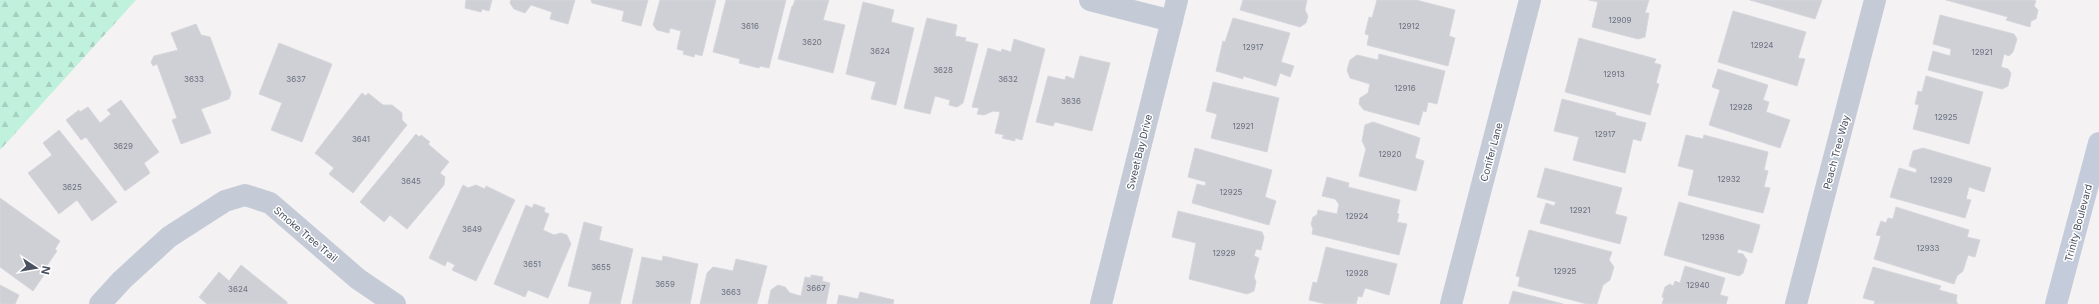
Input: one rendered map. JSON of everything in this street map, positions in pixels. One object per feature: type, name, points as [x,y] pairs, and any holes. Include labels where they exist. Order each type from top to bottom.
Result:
[{"type":"main road","name":"Trinity Boulevard","points":[[2056,304],[2099,143]]},
{"type":"street","points":[[1090,0],[1174,10]]},
{"type":"street","name":"Conifer Lane","points":[[1451,304],[1530,0]]},
{"type":"street","name":"Peach Tree Way","points":[[1796,304],[1875,0]]},
{"type":"street","name":"Sweet Bay Drive","points":[[1101,304],[1174,10]]},
{"type":"street","name":"Smoke Tree Trail","points":[[100,304],[122,280],[169,237],[225,201],[245,195],[270,204],[358,279],[395,304]]},
{"type":"green space","points":[[0,0],[136,0],[0,150]]},
{"type":"building","points":[[466,0],[492,0],[489,11],[482,9],[481,12],[465,8]]},
{"type":"building","points":[[511,0],[575,0],[568,24],[550,19],[552,12],[531,5],[525,13],[514,9],[510,3]]},
{"type":"building","points":[[591,0],[648,0],[641,26],[622,21],[624,11],[592,3]]},
{"type":"building","points":[[660,0],[716,0],[702,56],[695,54],[694,57],[683,54],[684,51],[677,49],[681,31],[670,28],[669,33],[657,30],[653,25]]},
{"type":"building","points":[[726,0],[786,0],[769,68],[760,66],[759,68],[739,63],[740,59],[713,52]]},
{"type":"building","points":[[795,0],[829,0],[823,20],[845,25],[833,73],[778,59],[792,6]]},
{"type":"building","points":[[1243,0],[1307,0],[1305,10],[1308,16],[1306,23],[1300,27],[1240,10]]},
{"type":"building","points":[[1377,0],[1416,0],[1455,10],[1449,36],[1455,38],[1448,66],[1367,45],[1369,35],[1365,34],[1369,17],[1372,18]]},
{"type":"building","points":[[1589,0],[1649,0],[1645,13],[1649,13],[1645,37],[1638,39],[1592,27],[1598,2]]},
{"type":"building","points":[[1750,0],[1822,0],[1815,19]]},
{"type":"building","points":[[1946,0],[2033,0],[2036,1],[2034,6],[2038,10],[2036,19],[2031,21],[2030,27],[2006,20],[2008,17]]},
{"type":"building","points":[[863,2],[894,10],[891,22],[914,28],[896,105],[871,99],[876,82],[846,74]]},
{"type":"building","points":[[1733,11],[1806,32],[1798,58],[1805,59],[1797,86],[1718,62]]},
{"type":"building","points":[[1940,15],[2014,34],[2017,39],[2013,52],[2009,56],[2004,54],[2001,67],[2008,69],[2011,73],[2008,86],[2002,89],[1928,70],[1933,51],[1950,56],[1951,49],[1933,44]]},
{"type":"building","points":[[927,18],[957,25],[955,36],[966,38],[965,41],[978,44],[963,103],[957,107],[949,105],[950,100],[935,96],[930,114],[904,108]]},
{"type":"building","points":[[1233,18],[1290,33],[1281,62],[1294,66],[1290,77],[1280,73],[1276,86],[1243,76],[1243,79],[1216,71],[1223,41],[1225,42]]},
{"type":"building","points":[[196,24],[201,35],[210,37],[231,93],[229,99],[201,109],[211,133],[181,144],[172,120],[177,118],[157,64],[153,66],[151,62],[154,56],[178,50],[171,33]]},
{"type":"building","points":[[1579,38],[1656,59],[1654,63],[1661,65],[1656,83],[1659,84],[1650,115],[1565,92]]},
{"type":"building","points":[[1014,39],[1045,49],[1022,140],[1015,138],[1015,141],[1002,138],[1004,135],[995,133],[1000,112],[993,111],[984,115],[977,114],[979,108],[972,107],[988,48],[1001,52],[1002,49],[1011,52]]},
{"type":"building","points":[[279,43],[332,64],[302,142],[271,130],[282,103],[259,94]]},
{"type":"building","points":[[1379,54],[1445,71],[1437,104],[1428,102],[1426,112],[1423,111],[1419,125],[1364,110],[1359,104],[1360,98],[1368,93],[1370,84],[1350,78],[1347,70],[1350,60],[1357,55],[1378,60]]},
{"type":"building","points":[[1080,56],[1110,63],[1092,131],[1055,122],[1053,126],[1036,122],[1048,76],[1065,80],[1066,76],[1074,79]]},
{"type":"building","points":[[1718,69],[1768,85],[1763,100],[1769,102],[1766,112],[1790,120],[1780,148],[1709,125],[1720,90],[1712,87]]},
{"type":"building","points":[[1926,76],[1983,92],[1969,144],[1913,129],[1919,105],[1915,104],[1918,91],[1922,92]]},
{"type":"building","points":[[1213,82],[1279,98],[1267,152],[1211,138],[1217,114],[1206,111]]},
{"type":"building","points":[[362,93],[366,96],[368,93],[383,105],[392,105],[402,113],[402,120],[407,125],[353,193],[329,174],[334,168],[315,153]]},
{"type":"building","points":[[1562,99],[1616,113],[1615,115],[1646,123],[1641,141],[1633,139],[1625,173],[1573,160],[1579,137],[1554,131]]},
{"type":"building","points":[[121,100],[159,152],[144,163],[150,173],[125,191],[86,137],[81,140],[66,120],[79,110],[80,112],[88,107],[100,123],[111,114],[107,110]]},
{"type":"building","points":[[1373,122],[1420,138],[1415,158],[1424,161],[1416,191],[1359,176],[1366,149],[1362,141],[1365,125]]},
{"type":"building","points":[[59,130],[117,202],[92,221],[77,200],[59,214],[28,173],[52,155],[43,143]]},
{"type":"building","points":[[416,134],[419,137],[421,135],[430,142],[428,144],[449,162],[440,173],[445,177],[444,185],[407,229],[390,215],[384,222],[360,202]]},
{"type":"building","points":[[1686,135],[1703,139],[1704,135],[1768,152],[1764,170],[1768,171],[1764,187],[1770,188],[1763,213],[1688,195],[1694,170],[1678,166]]},
{"type":"building","points":[[1195,148],[1272,170],[1265,197],[1276,201],[1269,225],[1192,203],[1197,184],[1205,186],[1206,182],[1188,177]]},
{"type":"building","points":[[1923,148],[1991,168],[1984,192],[1969,187],[1966,199],[1971,200],[1965,218],[1890,197],[1899,168],[1916,173],[1917,169],[1909,166],[1913,151]]},
{"type":"building","points":[[1545,168],[1622,188],[1615,214],[1627,217],[1620,244],[1540,223],[1546,203],[1554,206],[1556,202],[1537,197]]},
{"type":"building","points":[[1327,177],[1349,183],[1348,187],[1400,200],[1397,213],[1399,214],[1397,222],[1407,224],[1399,255],[1312,234],[1313,229],[1311,224],[1313,217],[1317,215],[1318,210],[1337,214],[1339,204],[1335,199],[1322,196]]},
{"type":"building","points":[[463,185],[468,188],[476,185],[485,189],[486,186],[515,200],[476,281],[452,270],[455,265],[447,261],[445,266],[429,258]]},
{"type":"building","points":[[0,198],[60,241],[55,249],[57,251],[46,267],[48,269],[33,291],[0,267]]},
{"type":"building","points":[[1679,202],[1760,225],[1752,253],[1738,249],[1737,253],[1743,254],[1747,260],[1743,273],[1739,276],[1664,255]]},
{"type":"building","points":[[534,204],[545,208],[544,212],[549,214],[543,230],[554,235],[561,233],[567,235],[571,244],[548,298],[528,290],[525,297],[494,284],[526,205],[532,208]]},
{"type":"building","points":[[1896,207],[1969,230],[1967,237],[1980,240],[1975,257],[1968,255],[1963,271],[1957,276],[1954,284],[1874,259],[1881,236],[1876,235],[1881,221],[1886,223],[1888,218],[1893,219]]},
{"type":"building","points":[[1178,211],[1262,232],[1264,237],[1261,250],[1256,249],[1254,256],[1259,258],[1254,277],[1256,282],[1254,291],[1247,294],[1189,279],[1196,243],[1172,237]]},
{"type":"building","points":[[584,222],[602,227],[599,240],[633,249],[620,304],[589,304],[592,292],[568,286]]},
{"type":"building","points":[[1529,230],[1612,252],[1609,260],[1614,267],[1610,280],[1603,285],[1597,304],[1587,304],[1518,286],[1520,277],[1516,276]]},
{"type":"building","points":[[1326,247],[1397,264],[1389,295],[1365,288],[1362,297],[1358,296],[1356,304],[1326,304],[1309,300],[1313,282],[1317,283]]},
{"type":"building","points":[[663,256],[698,264],[690,304],[632,304],[642,257],[662,261]]},
{"type":"building","points":[[736,259],[767,266],[757,304],[700,304],[707,273],[713,267],[733,271]]},
{"type":"building","points":[[241,265],[287,302],[287,304],[207,304],[199,297],[219,272],[229,281]]},
{"type":"building","points":[[1685,266],[1725,278],[1720,295],[1728,297],[1726,304],[1662,304],[1664,298],[1662,297],[1665,287],[1670,284],[1673,286],[1675,281],[1680,283]]},
{"type":"building","points":[[1873,267],[1941,286],[1939,290],[1957,295],[1956,301],[1958,304],[1874,304],[1875,301],[1863,298]]},
{"type":"building","points":[[811,275],[823,277],[822,281],[830,283],[826,304],[768,304],[771,290],[778,285],[785,287],[790,293],[801,296],[805,277],[811,278]]},
{"type":"building","points":[[0,285],[19,295],[15,304],[0,304]]},
{"type":"building","points":[[1513,291],[1563,304],[1509,304]]},
{"type":"building","points":[[860,292],[894,300],[893,304],[837,304],[839,295],[858,299]]}]
